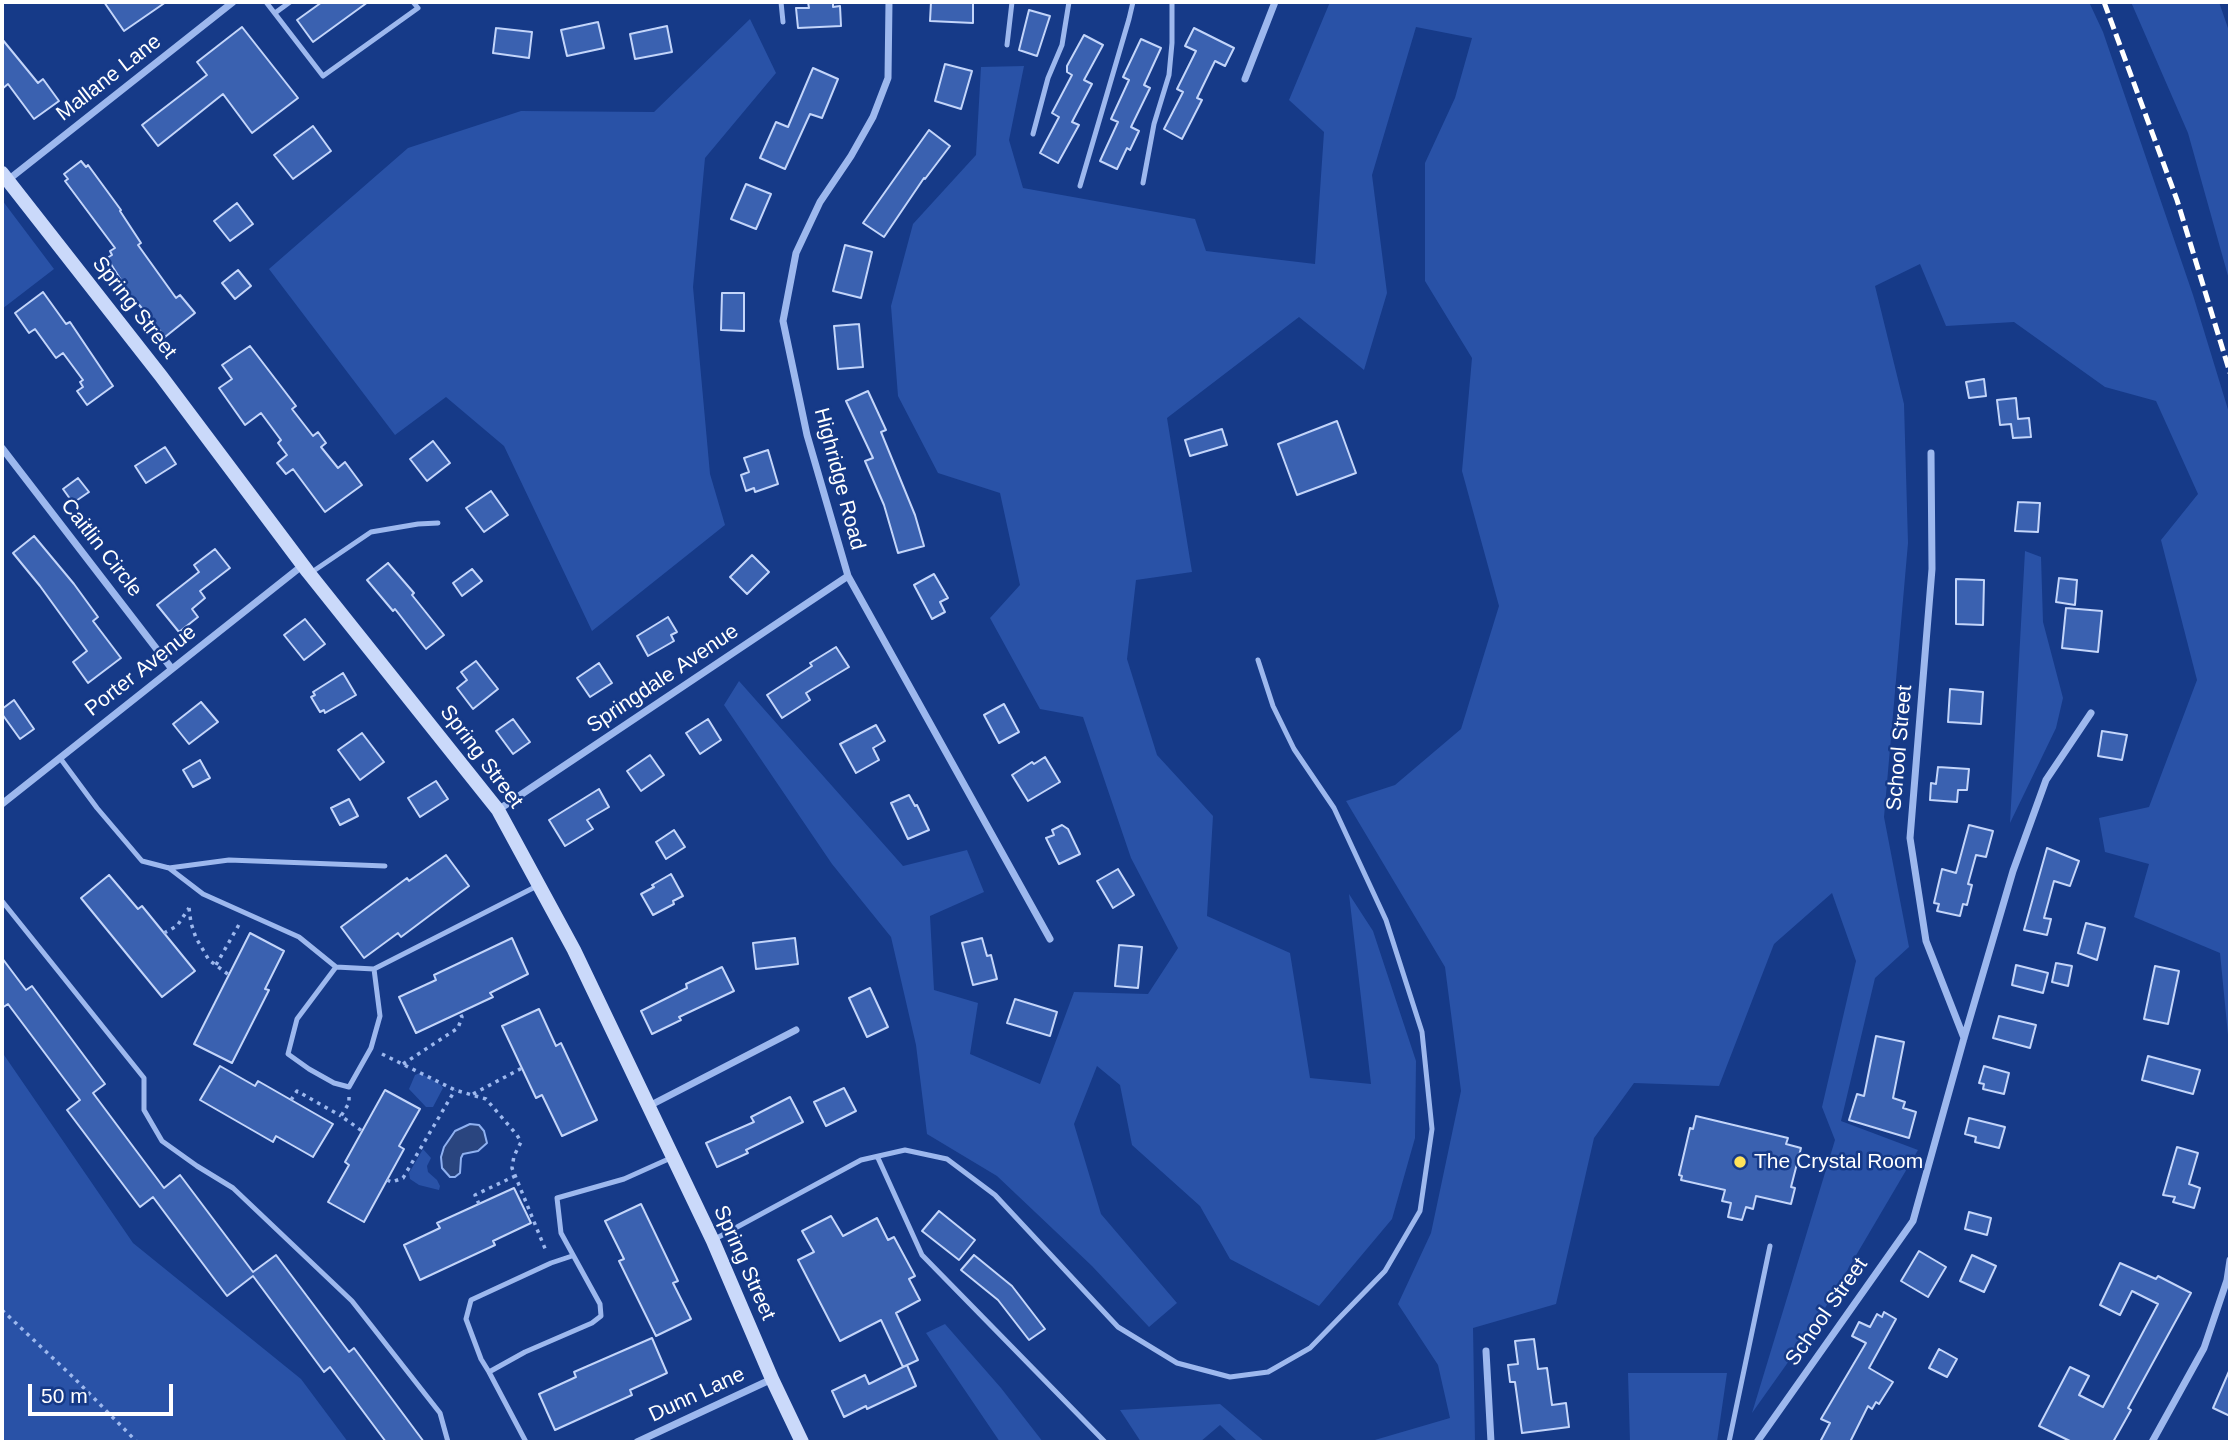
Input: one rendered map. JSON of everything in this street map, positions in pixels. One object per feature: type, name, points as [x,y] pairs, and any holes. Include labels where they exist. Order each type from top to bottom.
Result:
[{"type":"main road","name":"Spring Street","points":[[5,177],[161,376],[306,569],[498,810],[574,950],[713,1241],[772,1379],[803,1442]]},
{"type":"street","name":"Mallane Lane","points":[[5,177],[233,2]]},
{"type":"street","name":"Highridge Road","points":[[889,2],[888,78],[873,117],[820,202],[796,254],[783,321],[807,435],[848,576],[1050,939]]},
{"type":"street","points":[[1245,79],[1275,2]]},
{"type":"street","name":"Caitlin Circle","points":[[2,448],[172,669]]},
{"type":"street","name":"School Street","points":[[1931,453],[1932,569],[1910,838],[1926,941],[1964,1038]]},
{"type":"street","name":"Porter Avenue","points":[[2,804],[172,669],[306,569]]},
{"type":"street","name":"Springdale Avenue","points":[[498,810],[848,576]]},
{"type":"street","name":"School Street","points":[[1757,1442],[1913,1221],[2013,871],[2046,780],[2091,713]]},
{"type":"street","points":[[648,1106],[796,1030]]},
{"type":"street","points":[[2152,1442],[2204,1348],[2227,1280],[2230,1260]]},
{"type":"street","points":[[1486,1351],[1491,1442]]},
{"type":"street","name":"Dunn Lane","points":[[637,1442],[772,1379]]},
{"type":"lane","points":[[266,2],[323,76],[418,8],[413,2]]},
{"type":"lane","points":[[275,13],[290,2]]},
{"type":"lane","points":[[781,2],[783,22]]},
{"type":"lane","points":[[1007,45],[1012,2]]},
{"type":"lane","points":[[1033,134],[1048,78],[1062,45],[1069,2]]},
{"type":"lane","points":[[1080,186],[1133,2]]},
{"type":"lane","points":[[1143,183],[1154,124],[1169,75],[1172,43],[1171,2]]},
{"type":"lane","points":[[306,569],[371,532],[438,523]]},
{"type":"lane","points":[[713,1241],[861,1160],[905,1150],[947,1159],[995,1195],[1118,1326],[1177,1363],[1230,1377],[1268,1372],[1310,1348],[1385,1271],[1420,1211],[1432,1129],[1422,1032],[1386,920],[1334,808],[1294,749],[1278,717],[1258,660]]},
{"type":"lane","points":[[60,758],[142,862],[169,868],[229,860],[385,866]]},
{"type":"lane","points":[[169,868],[203,894],[299,937],[336,967],[374,969],[539,885]]},
{"type":"lane","points":[[2,901],[144,1078],[144,1110],[162,1141],[233,1188],[352,1301],[440,1413],[449,1442]]},
{"type":"lane","points":[[336,967],[297,1019],[288,1054],[334,1083],[349,1087],[371,1048],[380,1016],[374,969]]},
{"type":"lane","points":[[489,1372],[601,1317],[600,1304],[561,1233],[557,1198],[624,1180],[673,1157]]},
{"type":"lane","points":[[878,1158],[922,1255],[1105,1442]]},
{"type":"lane","points":[[1729,1442],[1770,1246]]},
{"type":"lane","points":[[526,1442],[481,1359],[466,1319],[471,1300],[572,1256]]},
{"type":"path","points":[[164,933],[177,926],[192,903],[191,886]]},
{"type":"path","points":[[189,908],[196,939],[209,960],[229,975]]},
{"type":"path","points":[[216,965],[246,912]]},
{"type":"path","points":[[403,1064],[458,1028],[462,1017],[460,1013]]},
{"type":"path","points":[[371,1048],[455,1090],[486,1099],[517,1135],[521,1142],[512,1168],[551,1263]]},
{"type":"path","points":[[471,1094],[522,1068]]},
{"type":"path","points":[[341,1116],[349,1103],[349,1087]]},
{"type":"path","points":[[387,1180],[392,1182],[402,1178],[455,1090]]},
{"type":"path","points":[[291,1100],[297,1091],[362,1131]]},
{"type":"path","points":[[479,1204],[475,1195],[515,1176]]},
{"type":"path","points":[[2,1310],[137,1442]]},
{"type":"shaded area","points":[[1330,2],[2089,2],[2103,32],[2193,295],[2230,416],[2230,1037],[2220,953],[2134,917],[2149,864],[2105,852],[2099,818],[2149,807],[2197,680],[2161,540],[2198,494],[2156,401],[2105,387],[2014,322],[1946,326],[1920,264],[1875,286],[1904,404],[1908,543],[1884,817],[1909,947],[1875,978],[1841,1121],[1918,1150],[1818,1320],[1752,1413],[1835,1140],[1822,1107],[1856,961],[1832,893],[1774,944],[1719,1086],[1634,1083],[1594,1138],[1556,1304],[1473,1328],[1475,1442],[1368,1442],[1450,1418],[1438,1365],[1398,1304],[1431,1233],[1461,1091],[1445,967],[1346,801],[1395,785],[1461,729],[1499,606],[1462,471],[1472,358],[1425,281],[1425,163],[1455,98],[1472,38],[1416,27],[1372,175],[1387,293],[1364,370],[1299,317],[1167,418],[1192,572],[1136,580],[1127,659],[1157,755],[1213,816],[1207,916],[1290,953],[1310,1078],[1371,1084],[1349,894],[1373,931],[1416,1061],[1415,1138],[1392,1219],[1319,1306],[1230,1259],[1200,1206],[1132,1145],[1120,1085],[1097,1066],[1074,1124],[1101,1214],[1177,1303],[1149,1327],[1092,1266],[997,1176],[927,1134],[916,1045],[891,937],[832,864],[724,705],[739,681],[903,866],[967,850],[984,892],[930,916],[934,990],[978,1003],[970,1054],[1040,1084],[1074,992],[1148,994],[1178,948],[1131,858],[1083,717],[1040,709],[990,618],[1020,585],[1000,493],[938,473],[898,396],[891,306],[913,224],[976,155],[981,67],[1024,66],[1009,140],[1023,188],[1195,219],[1206,251],[1315,264],[1324,132],[1289,100]]},
{"type":"shaded area","points":[[2131,2],[2219,2],[2230,34],[2230,283],[2188,133]]},
{"type":"shaded area","points":[[750,19],[776,73],[705,158],[693,287],[710,474],[725,525],[592,631],[504,446],[446,397],[395,435],[269,269],[408,148],[521,111],[654,112]]},
{"type":"shaded area","points":[[2,200],[54,269],[2,309]]},
{"type":"shaded area","points":[[2025,551],[2041,557],[2043,622],[2063,698],[2056,728],[2010,823]]},
{"type":"shaded area","points":[[2,1052],[133,1243],[301,1379],[348,1442],[2,1442]]},
{"type":"shaded area","points":[[420,1073],[443,1088],[433,1107],[426,1107],[409,1089],[415,1075]]},
{"type":"shaded area","points":[[470,1124],[479,1125],[484,1131],[487,1143],[478,1151],[463,1154],[460,1173],[450,1177],[442,1168],[444,1147],[455,1131]]},
{"type":"shaded area","points":[[423,1149],[431,1158],[427,1166],[428,1172],[437,1180],[439,1190],[419,1185],[410,1179],[409,1173]]},
{"type":"shaded area","points":[[945,1324],[1001,1388],[1043,1442],[1000,1442],[926,1333]]},
{"type":"shaded area","points":[[1628,1373],[1727,1373],[1717,1442],[1630,1442]]},
{"type":"shaded area","points":[[1220,1404],[1265,1442],[1238,1442],[1220,1425],[1200,1442],[1141,1442],[1120,1410]]},
{"type":"building","points":[[104,2],[166,2],[124,31]]},
{"type":"building","points":[[322,2],[368,2],[313,42],[297,20]]},
{"type":"building","points":[[808,2],[833,2],[833,7],[840,6],[841,26],[798,28],[796,8],[809,8]]},
{"type":"building","points":[[931,2],[973,2],[973,23],[930,21]]},
{"type":"building","points":[[1029,10],[1050,16],[1037,56],[1019,50]]},
{"type":"building","points":[[598,22],[604,48],[567,56],[561,30]]},
{"type":"building","points":[[667,26],[672,52],[635,59],[630,34]]},
{"type":"building","points":[[242,27],[298,98],[252,133],[223,94],[158,146],[142,125],[207,75],[197,62]]},
{"type":"building","points":[[496,28],[532,32],[529,58],[493,53]]},
{"type":"building","points":[[1194,28],[1234,48],[1225,66],[1215,61],[1197,98],[1202,100],[1182,139],[1164,129],[1183,92],[1177,89],[1196,51],[1185,46]]},
{"type":"building","points":[[1084,35],[1103,45],[1084,80],[1092,84],[1072,122],[1079,125],[1058,163],[1040,153],[1059,117],[1052,113],[1072,75],[1067,72],[1067,66]]},
{"type":"building","points":[[2,39],[38,83],[43,79],[59,101],[34,119],[8,84],[2,89]]},
{"type":"building","points":[[1141,39],[1161,48],[1144,85],[1150,88],[1131,127],[1139,131],[1117,169],[1100,161],[1118,122],[1111,119],[1129,80],[1123,77]]},
{"type":"building","points":[[945,64],[972,71],[961,109],[935,101]]},
{"type":"building","points":[[813,68],[838,79],[822,118],[810,114],[785,169],[760,158],[776,122],[788,127]]},
{"type":"building","points":[[313,126],[331,151],[293,179],[274,155]]},
{"type":"building","points":[[929,130],[950,146],[924,178],[884,237],[863,223]]},
{"type":"building","points":[[81,161],[86,167],[88,165],[121,210],[141,243],[138,245],[176,298],[180,295],[195,313],[165,337],[136,301],[133,303],[118,282],[121,280],[107,258],[115,248],[65,181],[68,179],[64,174]]},
{"type":"building","points":[[746,184],[771,194],[756,229],[731,219]]},
{"type":"building","points":[[237,203],[253,224],[230,241],[214,221]]},
{"type":"building","points":[[845,245],[872,252],[861,298],[833,291]]},
{"type":"building","points":[[238,270],[251,286],[235,299],[222,283]]},
{"type":"building","points":[[43,292],[66,324],[70,322],[113,386],[87,405],[77,391],[83,387],[80,382],[83,380],[63,353],[56,358],[35,329],[29,333],[15,313]]},
{"type":"building","points":[[722,293],[744,293],[744,331],[721,330]]},
{"type":"building","points":[[859,324],[863,367],[838,369],[834,326]]},
{"type":"building","points":[[250,346],[296,406],[292,409],[313,436],[318,432],[326,443],[321,447],[338,468],[345,462],[362,485],[325,512],[293,469],[286,474],[277,463],[287,455],[278,443],[281,440],[261,413],[245,425],[219,388],[232,379],[222,365]]},
{"type":"building","points":[[1984,379],[1986,396],[1969,398],[1966,382]]},
{"type":"building","points":[[868,391],[886,430],[881,432],[915,515],[924,546],[898,553],[884,505],[865,461],[873,458],[846,401]]},
{"type":"building","points":[[2016,398],[2018,419],[2029,418],[2031,437],[2013,438],[2011,424],[2000,425],[1997,400]]},
{"type":"building","points":[[1337,421],[1356,473],[1297,495],[1278,444]]},
{"type":"building","points":[[1222,429],[1227,445],[1190,456],[1185,440]]},
{"type":"building","points":[[433,441],[450,463],[427,481],[410,459]]},
{"type":"building","points":[[165,447],[176,464],[146,483],[135,466]]},
{"type":"building","points":[[768,450],[778,484],[755,492],[754,488],[746,491],[741,475],[749,472],[744,458]]},
{"type":"building","points":[[78,478],[89,492],[73,503],[63,489]]},
{"type":"building","points":[[491,491],[508,515],[484,532],[466,508]]},
{"type":"building","points":[[2018,502],[2040,503],[2038,532],[2015,531]]},
{"type":"building","points":[[34,536],[98,617],[93,621],[121,658],[88,683],[73,662],[87,651],[13,553]]},
{"type":"building","points":[[215,549],[230,568],[200,591],[205,598],[192,609],[198,617],[179,632],[157,605],[199,572],[194,565]]},
{"type":"building","points":[[752,555],[769,572],[747,594],[730,577]]},
{"type":"building","points":[[388,563],[414,593],[412,595],[444,635],[426,649],[395,609],[393,611],[367,580]]},
{"type":"building","points":[[472,569],[482,581],[462,596],[453,583]]},
{"type":"building","points":[[934,574],[948,598],[940,602],[945,612],[932,619],[914,585]]},
{"type":"building","points":[[2059,578],[2077,580],[2075,605],[2056,602]]},
{"type":"building","points":[[1956,579],[1984,580],[1983,625],[1956,624]]},
{"type":"building","points":[[2066,608],[2102,611],[2098,652],[2062,648]]},
{"type":"building","points":[[668,617],[677,632],[671,635],[674,641],[648,656],[637,636]]},
{"type":"building","points":[[305,619],[325,644],[304,660],[284,635]]},
{"type":"building","points":[[836,647],[849,667],[806,693],[810,700],[782,718],[767,695]]},
{"type":"building","points":[[476,661],[498,689],[473,709],[457,688],[467,680],[461,672]]},
{"type":"building","points":[[599,663],[612,683],[590,697],[577,678]]},
{"type":"building","points":[[343,673],[356,695],[325,713],[324,710],[320,712],[311,697],[315,695],[313,692]]},
{"type":"building","points":[[1950,689],[1983,692],[1981,724],[1948,722]]},
{"type":"building","points":[[14,700],[34,729],[20,739],[2,714],[2,709]]},
{"type":"building","points":[[201,702],[218,722],[189,744],[173,724]]},
{"type":"building","points":[[1004,704],[1019,732],[999,743],[984,715]]},
{"type":"building","points":[[513,719],[530,742],[513,754],[496,731]]},
{"type":"building","points":[[708,719],[721,740],[700,754],[686,733]]},
{"type":"building","points":[[876,725],[885,741],[873,748],[879,760],[856,773],[840,744]]},
{"type":"building","points":[[2102,731],[2127,735],[2122,760],[2098,756]]},
{"type":"building","points":[[362,733],[384,762],[360,780],[338,750]]},
{"type":"building","points":[[650,755],[664,775],[641,791],[627,771]]},
{"type":"building","points":[[1045,757],[1060,782],[1028,801],[1012,775]]},
{"type":"building","points":[[200,760],[210,778],[193,787],[183,770]]},
{"type":"building","points":[[1938,767],[1969,769],[1967,790],[1958,790],[1957,802],[1930,800],[1931,783],[1936,784]]},
{"type":"building","points":[[436,781],[448,799],[420,817],[408,798]]},
{"type":"building","points":[[599,789],[609,807],[587,820],[593,829],[565,846],[549,820]]},
{"type":"building","points":[[909,795],[929,830],[908,839],[891,803]]},
{"type":"building","points":[[349,799],[358,816],[340,825],[331,808]]},
{"type":"building","points":[[1062,825],[1068,829],[1080,854],[1059,864],[1046,838],[1054,835],[1052,830]]},
{"type":"building","points":[[1969,825],[1993,831],[1986,857],[1976,855],[1968,884],[1972,885],[1967,905],[1963,904],[1960,916],[1937,911],[1939,904],[1934,903],[1942,869],[1956,873]]},
{"type":"building","points":[[674,830],[685,847],[666,859],[656,842]]},
{"type":"building","points":[[2047,848],[2079,861],[2070,886],[2054,881],[2044,918],[2051,919],[2047,935],[2024,930]]},
{"type":"building","points":[[446,855],[469,886],[401,937],[398,933],[364,958],[341,927],[407,878],[409,881]]},
{"type":"building","points":[[1118,869],[1134,895],[1113,908],[1097,881]]},
{"type":"building","points":[[671,874],[683,896],[653,915],[641,894]]},
{"type":"building","points":[[109,875],[138,909],[142,906],[195,971],[162,997],[81,898]]},
{"type":"building","points":[[2086,923],[2105,928],[2097,960],[2078,953]]},
{"type":"building","points":[[250,933],[284,951],[265,989],[269,990],[232,1063],[194,1044]]},
{"type":"building","points":[[512,938],[528,974],[490,993],[493,997],[416,1033],[399,997],[436,980],[434,975]]},
{"type":"building","points":[[795,938],[798,964],[756,969],[753,943]]},
{"type":"building","points":[[982,938],[987,956],[991,955],[997,979],[973,985],[962,943]]},
{"type":"building","points":[[1119,945],[1142,947],[1138,988],[1115,986]]},
{"type":"building","points":[[2,958],[26,990],[32,986],[105,1084],[93,1093],[164,1188],[180,1175],[253,1272],[276,1255],[349,1352],[354,1348],[424,1442],[386,1442],[330,1367],[324,1372],[253,1276],[227,1296],[153,1197],[140,1207],[67,1110],[80,1100],[8,1004],[2,1008]]},
{"type":"building","points":[[2056,963],[2072,966],[2068,986],[2052,982]]},
{"type":"building","points":[[2016,965],[2048,973],[2043,993],[2012,985]]},
{"type":"building","points":[[2155,966],[2179,971],[2168,1024],[2144,1019]]},
{"type":"building","points":[[722,967],[734,991],[679,1017],[681,1020],[652,1034],[641,1011],[687,988],[686,984]]},
{"type":"building","points":[[870,988],[888,1027],[867,1037],[849,998]]},
{"type":"building","points":[[1015,999],[1057,1012],[1050,1036],[1007,1023]]},
{"type":"building","points":[[539,1009],[556,1046],[561,1043],[597,1120],[562,1136],[542,1095],[536,1098],[502,1026]]},
{"type":"building","points":[[1999,1016],[2036,1025],[2030,1048],[1993,1038]]},
{"type":"building","points":[[1876,1036],[1904,1042],[1893,1098],[1905,1102],[1903,1108],[1916,1112],[1909,1138],[1849,1120],[1857,1094],[1864,1096]]},
{"type":"building","points":[[2148,1056],[2200,1070],[2193,1094],[2142,1080]]},
{"type":"building","points":[[220,1066],[255,1086],[258,1081],[333,1124],[313,1157],[276,1136],[273,1142],[200,1100]]},
{"type":"building","points":[[1984,1066],[2009,1073],[2004,1094],[1983,1089],[1984,1084],[1979,1083]]},
{"type":"building","points":[[844,1088],[856,1111],[826,1126],[814,1102]]},
{"type":"building","points":[[385,1090],[420,1109],[399,1146],[404,1149],[364,1222],[328,1202],[349,1165],[345,1162]]},
{"type":"building","points":[[790,1097],[803,1122],[717,1167],[706,1143],[754,1122],[751,1117]]},
{"type":"building","name":"The Crystal Room","points":[[1696,1116],[1788,1138],[1786,1144],[1801,1148],[1791,1187],[1795,1188],[1791,1204],[1756,1196],[1753,1209],[1746,1207],[1742,1220],[1728,1217],[1731,1203],[1722,1201],[1725,1190],[1681,1180],[1682,1176],[1679,1175],[1690,1128],[1693,1129]]},
{"type":"building","points":[[1969,1118],[2005,1127],[1999,1148],[1975,1142],[1976,1137],[1965,1134]]},
{"type":"building","points":[[2177,1147],[2198,1153],[2189,1184],[2200,1188],[2194,1208],[2173,1202],[2175,1197],[2163,1195]]},
{"type":"building","points":[[514,1188],[531,1223],[493,1241],[495,1245],[420,1280],[404,1245],[440,1228],[437,1223]]},
{"type":"building","points":[[641,1204],[678,1281],[673,1283],[691,1319],[656,1336],[619,1261],[624,1259],[605,1221]]},
{"type":"building","points":[[939,1211],[975,1240],[959,1260],[922,1231]]},
{"type":"building","points":[[1969,1212],[1991,1218],[1987,1235],[1965,1229]]},
{"type":"building","points":[[831,1216],[843,1236],[877,1218],[888,1240],[894,1237],[915,1276],[909,1279],[920,1300],[896,1313],[918,1360],[903,1367],[881,1320],[840,1341],[798,1260],[814,1252],[802,1231]]},
{"type":"building","points":[[1919,1251],[1946,1267],[1928,1297],[1901,1281]]},
{"type":"building","points":[[974,1255],[1012,1286],[1045,1329],[1029,1340],[998,1300],[961,1270]]},
{"type":"building","points":[[1972,1255],[1996,1266],[1984,1292],[1960,1281]]},
{"type":"building","points":[[2120,1263],[2156,1279],[2158,1276],[2191,1293],[2128,1408],[2131,1410],[2113,1442],[2072,1442],[2039,1426],[2070,1367],[2089,1376],[2079,1395],[2103,1407],[2158,1304],[2132,1291],[2120,1315],[2100,1305]]},
{"type":"building","points":[[1884,1312],[1896,1319],[1869,1368],[1893,1382],[1879,1404],[1876,1402],[1872,1409],[1868,1406],[1850,1442],[1820,1442],[1830,1423],[1821,1419],[1866,1343],[1852,1336],[1859,1322],[1870,1327],[1877,1314],[1882,1317]]},
{"type":"building","points":[[652,1338],[667,1373],[630,1390],[632,1395],[555,1430],[539,1394],[576,1377],[574,1372]]},
{"type":"building","points":[[1534,1339],[1538,1369],[1547,1368],[1552,1405],[1566,1403],[1569,1427],[1522,1433],[1515,1382],[1510,1382],[1508,1365],[1518,1364],[1515,1341]]},
{"type":"building","points":[[1939,1349],[1957,1359],[1947,1377],[1929,1368]]},
{"type":"building","points":[[907,1365],[916,1386],[844,1417],[832,1391],[865,1375],[869,1384]]},
{"type":"building","points":[[2230,1369],[2230,1416],[2213,1408]]},
{"type":"railway","points":[[2104,2],[2177,200],[2230,373]]},
{"type":"place","name":"The Crystal Room","points":[[1740,1162]]}]
